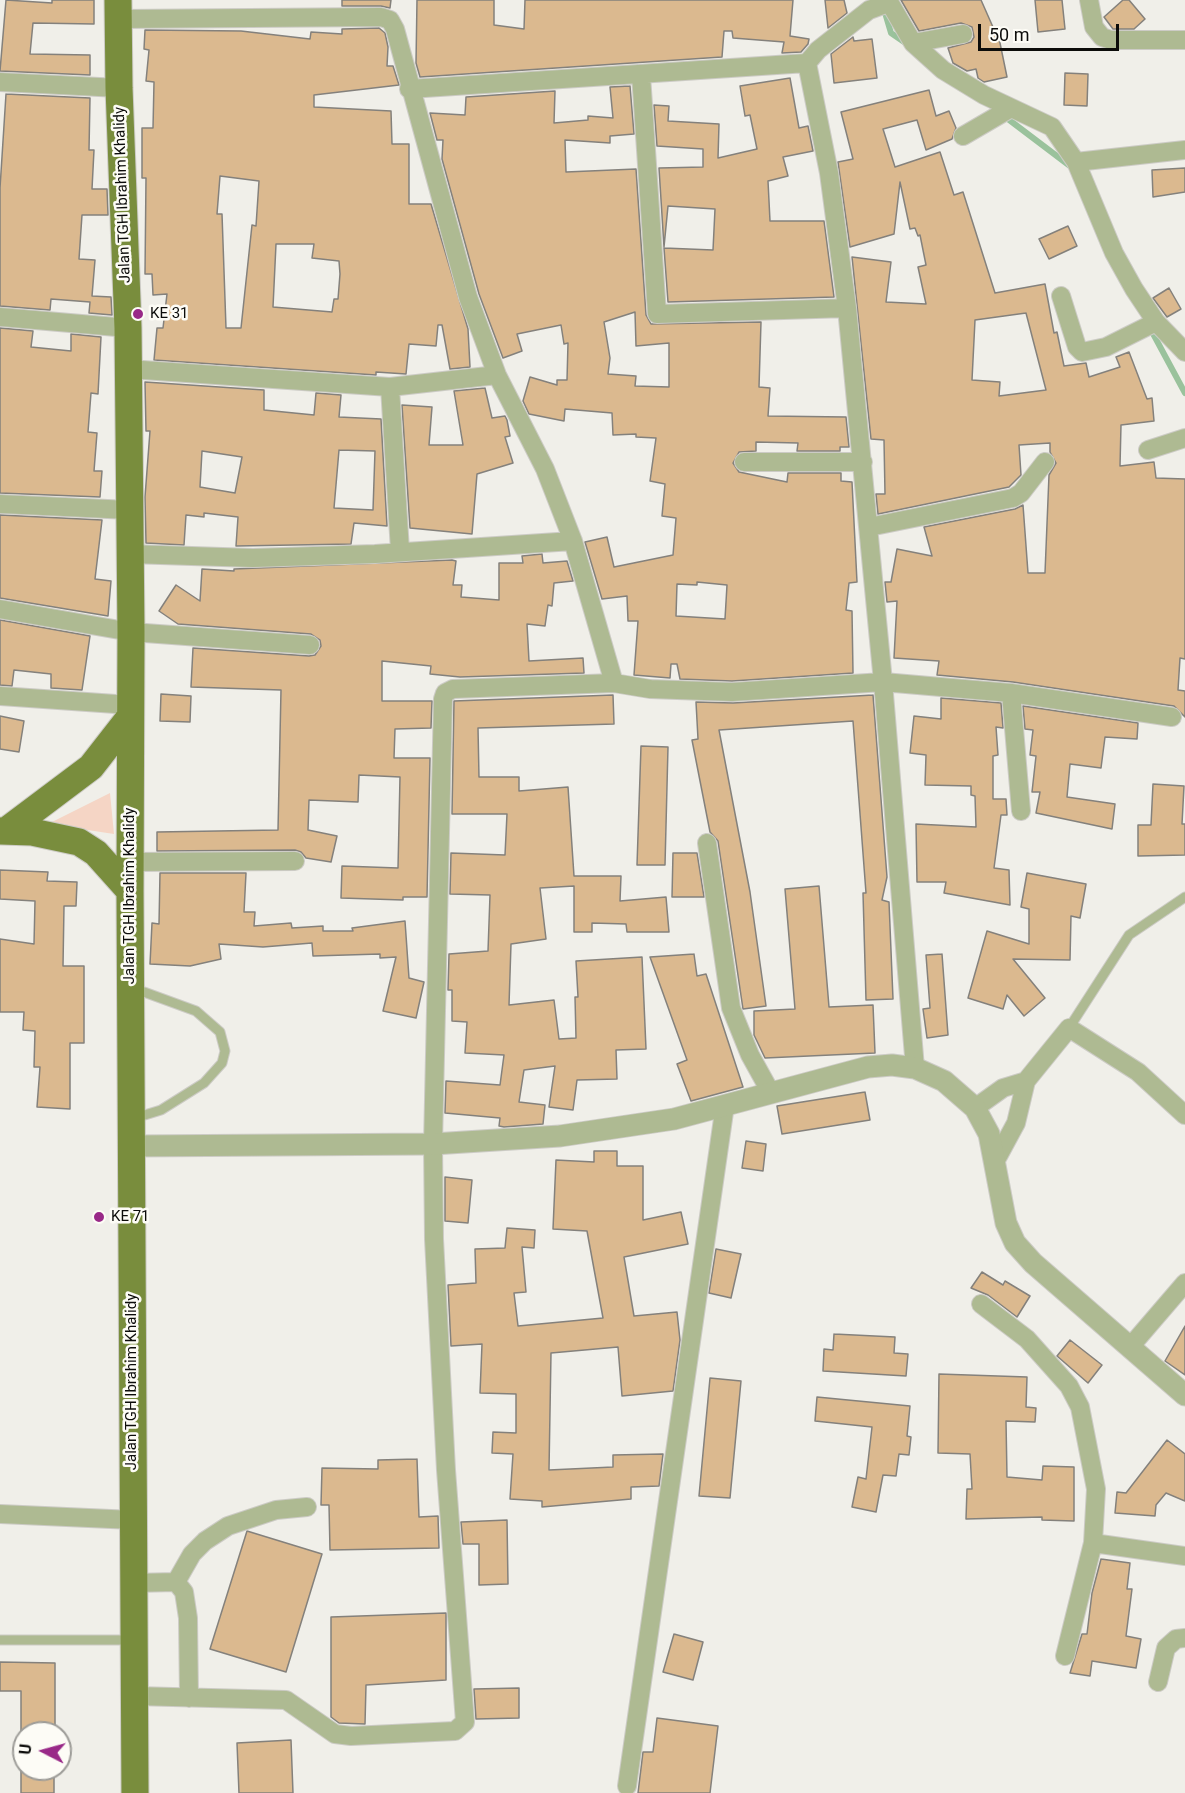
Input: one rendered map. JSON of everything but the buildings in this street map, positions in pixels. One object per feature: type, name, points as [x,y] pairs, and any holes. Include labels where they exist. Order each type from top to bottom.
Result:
[{"type":"main road","name":"Jalan TGH Ibrahim Khalidy","points":[[118,10],[128,328],[131,632],[130,891],[135,1793]]},
{"type":"main road","points":[[3,831],[91,767],[130,711]]},
{"type":"main road","points":[[3,831],[32,832],[79,842],[96,853],[130,891]]},
{"type":"street","points":[[1089,0],[1094,27],[1102,37],[1111,40],[1185,40]]},
{"type":"street","points":[[409,89],[807,63],[818,50],[882,4],[913,43],[943,70],[1000,114],[1053,127],[1076,162],[1114,253],[1134,289],[1148,326],[1185,352]]},
{"type":"street","points":[[118,10],[381,17],[390,20],[395,29],[409,89],[468,297],[497,375],[545,469],[573,541],[614,683]]},
{"type":"street","points":[[913,43],[963,34]]},
{"type":"street","points":[[807,63],[830,173],[847,308],[883,682],[915,1068]]},
{"type":"street","points":[[641,75],[657,314],[847,308]]},
{"type":"street","points":[[0,82],[119,88]]},
{"type":"street","points":[[963,136],[1000,114]]},
{"type":"street","points":[[1076,162],[1185,150]]},
{"type":"street","points":[[1061,296],[1077,347],[1082,352],[1106,346],[1148,326]]},
{"type":"street","points":[[0,316],[128,328]]},
{"type":"street","points":[[128,369],[390,387],[497,375]]},
{"type":"street","points":[[390,387],[400,551]]},
{"type":"street","points":[[1148,450],[1185,438]]},
{"type":"street","points":[[744,462],[863,462]]},
{"type":"street","points":[[869,527],[1013,498],[1021,494],[1045,462]]},
{"type":"street","points":[[0,504],[129,510]]},
{"type":"street","points":[[130,554],[253,558],[375,554],[573,541]]},
{"type":"street","points":[[0,609],[131,632],[310,645]]},
{"type":"street","points":[[135,1696],[286,1700],[335,1734],[351,1736],[455,1731],[465,1722],[438,1348],[433,1144],[443,699],[445,693],[453,689],[614,683],[650,688],[732,692],[883,682],[1011,693],[1172,717]]},
{"type":"street","points":[[1011,693],[1022,811]]},
{"type":"street","points":[[0,696],[130,711]]},
{"type":"street","points":[[707,843],[731,1008],[750,1055],[771,1093]]},
{"type":"street","points":[[130,862],[295,861]]},
{"type":"street","points":[[996,1160],[1016,1123],[1026,1081],[1069,1028],[1138,1072],[1185,1114]]},
{"type":"street","points":[[132,1146],[433,1144],[560,1136],[674,1119],[868,1067],[892,1065],[915,1068],[944,1081],[970,1103],[989,1134],[996,1160],[1006,1223],[1015,1243],[1033,1263],[1185,1395]]},
{"type":"street","points":[[970,1103],[1003,1088],[1026,1081]]},
{"type":"street","points":[[627,1786],[725,1105]]},
{"type":"street","points":[[1130,1347],[1185,1283]]},
{"type":"street","points":[[981,1304],[1027,1339],[1069,1386],[1080,1407],[1096,1489],[1093,1543],[1065,1656]]},
{"type":"street","points":[[176,1582],[192,1554],[205,1541],[228,1526],[276,1509],[307,1507]]},
{"type":"street","points":[[0,1514],[133,1520]]},
{"type":"street","points":[[1093,1543],[1185,1556]]},
{"type":"street","points":[[176,1582],[184,1592],[188,1618],[189,1698]]},
{"type":"street","points":[[133,1583],[176,1582]]},
{"type":"street","points":[[1158,1682],[1166,1647],[1176,1640],[1185,1638]]},
{"type":"lane","points":[[1069,1028],[1130,935],[1185,897]]},
{"type":"lane","points":[[131,987],[196,1011],[220,1032],[225,1051],[222,1063],[204,1083],[160,1110],[132,1119]]},
{"type":"lane","points":[[0,1640],[134,1640]]},
{"type":"shaded area","points":[[110,793],[114,834],[48,824]]},
{"type":"waterway","points":[[883,6],[891,33],[907,44]]},
{"type":"waterway","points":[[1004,116],[1070,166]]},
{"type":"waterway","points":[[1150,328],[1185,393]]},
{"type":"place","name":"KE 31","points":[[138,314]]},
{"type":"place","name":"KE 71","points":[[99,1217]]}]
